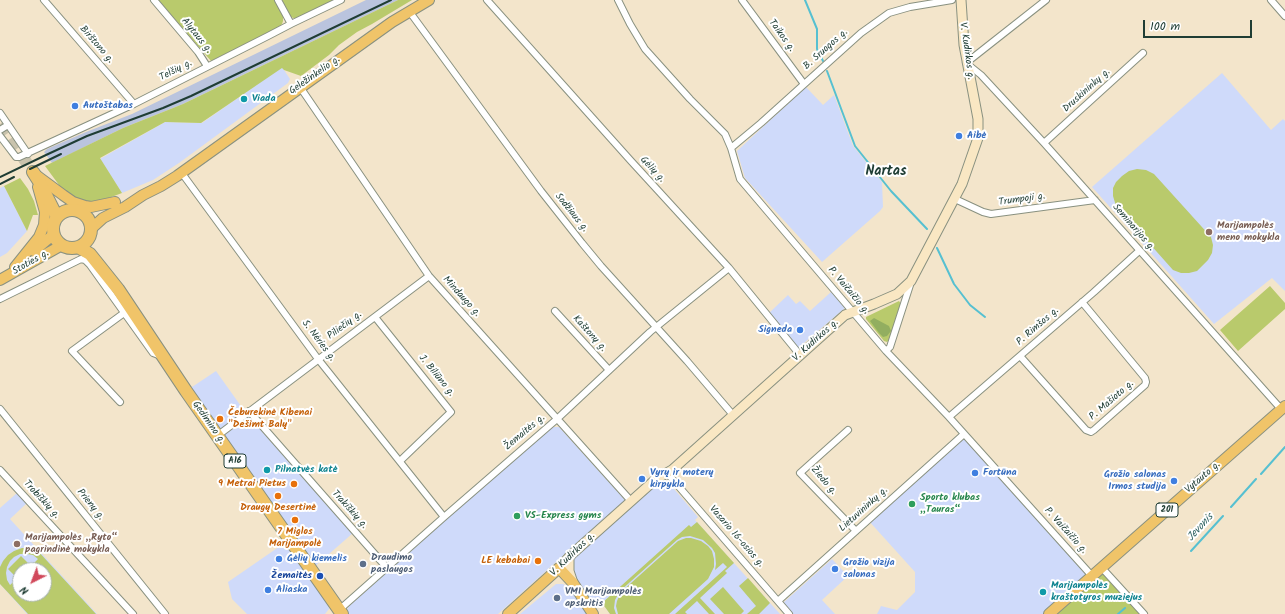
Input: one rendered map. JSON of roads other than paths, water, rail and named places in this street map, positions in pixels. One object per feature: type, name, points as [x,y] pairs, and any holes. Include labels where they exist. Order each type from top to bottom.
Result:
[{"type":"highway","points":[[36,176],[62,214]]},
{"type":"highway","points":[[73,209],[84,214],[91,223],[91,232],[88,240],[84,245],[78,248],[62,245],[54,234],[54,222],[62,214],[73,209]]},
{"type":"highway","name":"Gedimino g.","points":[[91,232],[96,249],[118,289]]},
{"type":"highway","name":"Gedimino g.","points":[[78,248],[90,254],[118,289],[339,613]]},
{"type":"main road","name":"Geležinkelio g.","points":[[91,232],[103,218],[161,186],[409,11],[429,0]]},
{"type":"main road","name":"V. Kudirkos g.","points":[[508,614],[559,568],[569,556],[656,479],[667,473],[845,315],[897,294],[912,281],[962,184],[972,159],[978,138],[978,119],[966,63],[961,0]]},
{"type":"main road","points":[[36,176],[74,202],[85,206],[91,207],[115,202]]},
{"type":"main road","points":[[15,267],[39,237],[44,225],[44,208],[36,176]]},
{"type":"main road","name":"Geležinkelio g.","points":[[84,214],[98,210],[115,202],[143,195]]},
{"type":"main road","name":"Stoties g.","points":[[0,280],[54,234]]},
{"type":"main road","name":"Stoties g.","points":[[0,280],[62,245]]},
{"type":"main road","name":"Vytauto g.","points":[[1049,614],[1283,408]]},
{"type":"main road","points":[[569,556],[569,571],[573,583]]},
{"type":"main road","points":[[559,568],[573,583],[593,614]]},
{"type":"street","name":"Birštono g.","points":[[44,0],[134,104]]},
{"type":"street","name":"Alytaus g.","points":[[154,0],[198,52],[207,66]]},
{"type":"street","points":[[278,0],[291,24]]},
{"type":"street","name":"Telšių g.","points":[[0,136],[16,157],[19,158],[134,104],[341,0]]},
{"type":"street","name":"Gėlių g.","points":[[487,0],[729,268],[800,355]]},
{"type":"street","name":"P. Vaičaičio g.","points":[[618,0],[645,49],[690,99],[725,134],[731,148],[740,179],[886,351],[949,417],[1092,576]]},
{"type":"street","name":"Taikos g.","points":[[742,0],[804,84]]},
{"type":"street","name":"B. Sruogos g.","points":[[731,148],[762,123],[860,33],[889,13],[910,7],[952,0]]},
{"type":"street","points":[[966,63],[1046,0]]},
{"type":"street","points":[[1271,0],[1285,16]]},
{"type":"street","name":"Sodžiaus g.","points":[[409,11],[541,191],[601,266],[733,415]]},
{"type":"street","name":"Druskininkų g.","points":[[1044,143],[1143,53]]},
{"type":"street","name":"Seminarijos g.","points":[[966,63],[981,75],[1044,143],[1139,251],[1283,408]]},
{"type":"street","name":"Mindaugo g.","points":[[300,87],[429,276],[631,502]]},
{"type":"street","points":[[0,113],[28,154]]},
{"type":"street","points":[[0,130],[8,125]]},
{"type":"street","name":"S. Nėries g.","points":[[181,172],[318,359],[444,517]]},
{"type":"street","name":"Trumpoji g.","points":[[955,199],[990,214],[1095,200]]},
{"type":"street","name":"P. Rimšos g.","points":[[949,417],[1139,251]]},
{"type":"street","points":[[0,299],[81,259],[86,260],[153,353],[163,356]]},
{"type":"street","name":"Žemaitės g.","points":[[339,613],[444,517],[557,419],[650,332],[657,328],[729,268]]},
{"type":"street","name":"Piliečių g.","points":[[217,436],[374,316],[429,276]]},
{"type":"street","points":[[886,351],[890,347],[912,281]]},
{"type":"street","points":[[897,294],[905,302]]},
{"type":"street","name":"P. Mašioto g.","points":[[1020,356],[1086,430],[1091,432],[1100,425],[1145,385],[1146,382],[1145,378],[1082,302]]},
{"type":"street","name":"Kaštonų g.","points":[[555,311],[609,370]]},
{"type":"street","points":[[120,402],[72,351],[124,313]]},
{"type":"street","name":"J. Biliūno g.","points":[[374,316],[451,412],[400,461]]},
{"type":"street","name":"Prienų g.","points":[[0,409],[165,614]]},
{"type":"street","name":"Trakiškių g.","points":[[249,411],[387,568]]},
{"type":"street","name":"Žiedo g.","points":[[848,430],[800,473],[856,531]]},
{"type":"street","name":"Lietuvininkų g.","points":[[778,601],[964,434]]},
{"type":"street","name":"Trobiškių g.","points":[[0,470],[132,614]]},
{"type":"street","name":"Vasario 16-osios g.","points":[[667,473],[790,614]]},
{"type":"street","points":[[1102,568],[1144,614]]},
{"type":"waterway","points":[[805,0],[817,29],[817,49],[823,61]]},
{"type":"waterway","points":[[827,71],[855,146],[891,191],[927,229]]},
{"type":"waterway","points":[[937,248],[954,284],[970,305],[985,317]]},
{"type":"waterway","name":"Jevonis","points":[[1261,474],[1285,447]]},
{"type":"waterway","name":"Jevonis","points":[[1231,507],[1256,479]]},
{"type":"waterway","name":"Jevonis","points":[[1191,551],[1223,516]]},
{"type":"waterway","name":"Jevonis","points":[[1118,614],[1125,608]]},
{"type":"tunnel","points":[[0,124],[33,172]]},
{"type":"railway","points":[[0,177],[87,136],[191,96],[391,0]]},
{"type":"railway","points":[[30,169],[61,154]]},
{"type":"railway","points":[[0,184],[14,177]]},
{"type":"place","name":"Viada","points":[[244,99]]},
{"type":"place","name":"Autoštabas","points":[[75,106]]},
{"type":"place","name":"Aibė","points":[[959,136]]},
{"type":"place","name":"Marijampolės meno mokykla","points":[[1209,232]]},
{"type":"place","name":"Signeda","points":[[800,330]]},
{"type":"place","name":"Čeburekinė Kibenai \"Dešimt Balų\"","points":[[220,419]]},
{"type":"place","name":"Pilnatvės katė","points":[[267,470]]},
{"type":"place","name":"Fortūna","points":[[975,473]]},
{"type":"place","name":"Vyrų ir moterų kirpykla","points":[[642,479]]},
{"type":"place","name":"Grožio salonas Irmos studija","points":[[1174,481]]},
{"type":"place","name":"9 Metrai Pietus","points":[[294,484]]},
{"type":"place","name":"Draugų Desertinė","points":[[278,496]]},
{"type":"place","name":"Sporto klubas „Tauras“","points":[[912,504]]},
{"type":"place","name":"VS-Express gyms","points":[[517,516]]},
{"type":"place","name":"7 Miglos Marijampolė","points":[[295,520]]},
{"type":"place","name":"Marijampolės „Ryto“ pagrindinė mokykla","points":[[17,544]]},
{"type":"place","name":"Gėlių kiemelis","points":[[279,559]]},
{"type":"place","name":"LE kebabai","points":[[538,561]]},
{"type":"place","name":"Draudimo paslaugos","points":[[363,564]]},
{"type":"place","name":"Grožio vizija salonas","points":[[835,569]]},
{"type":"place","name":"Žemaitės","points":[[320,576]]},
{"type":"place","name":"Aliaska","points":[[268,590]]},
{"type":"place","name":"Marijampolės kraštotyros muziejus","points":[[1043,592]]},
{"type":"place","name":"VMI Marijampolės apskritis","points":[[557,598]]},
{"type":"district","name":"Nartas","points":[[886,173]]}]
